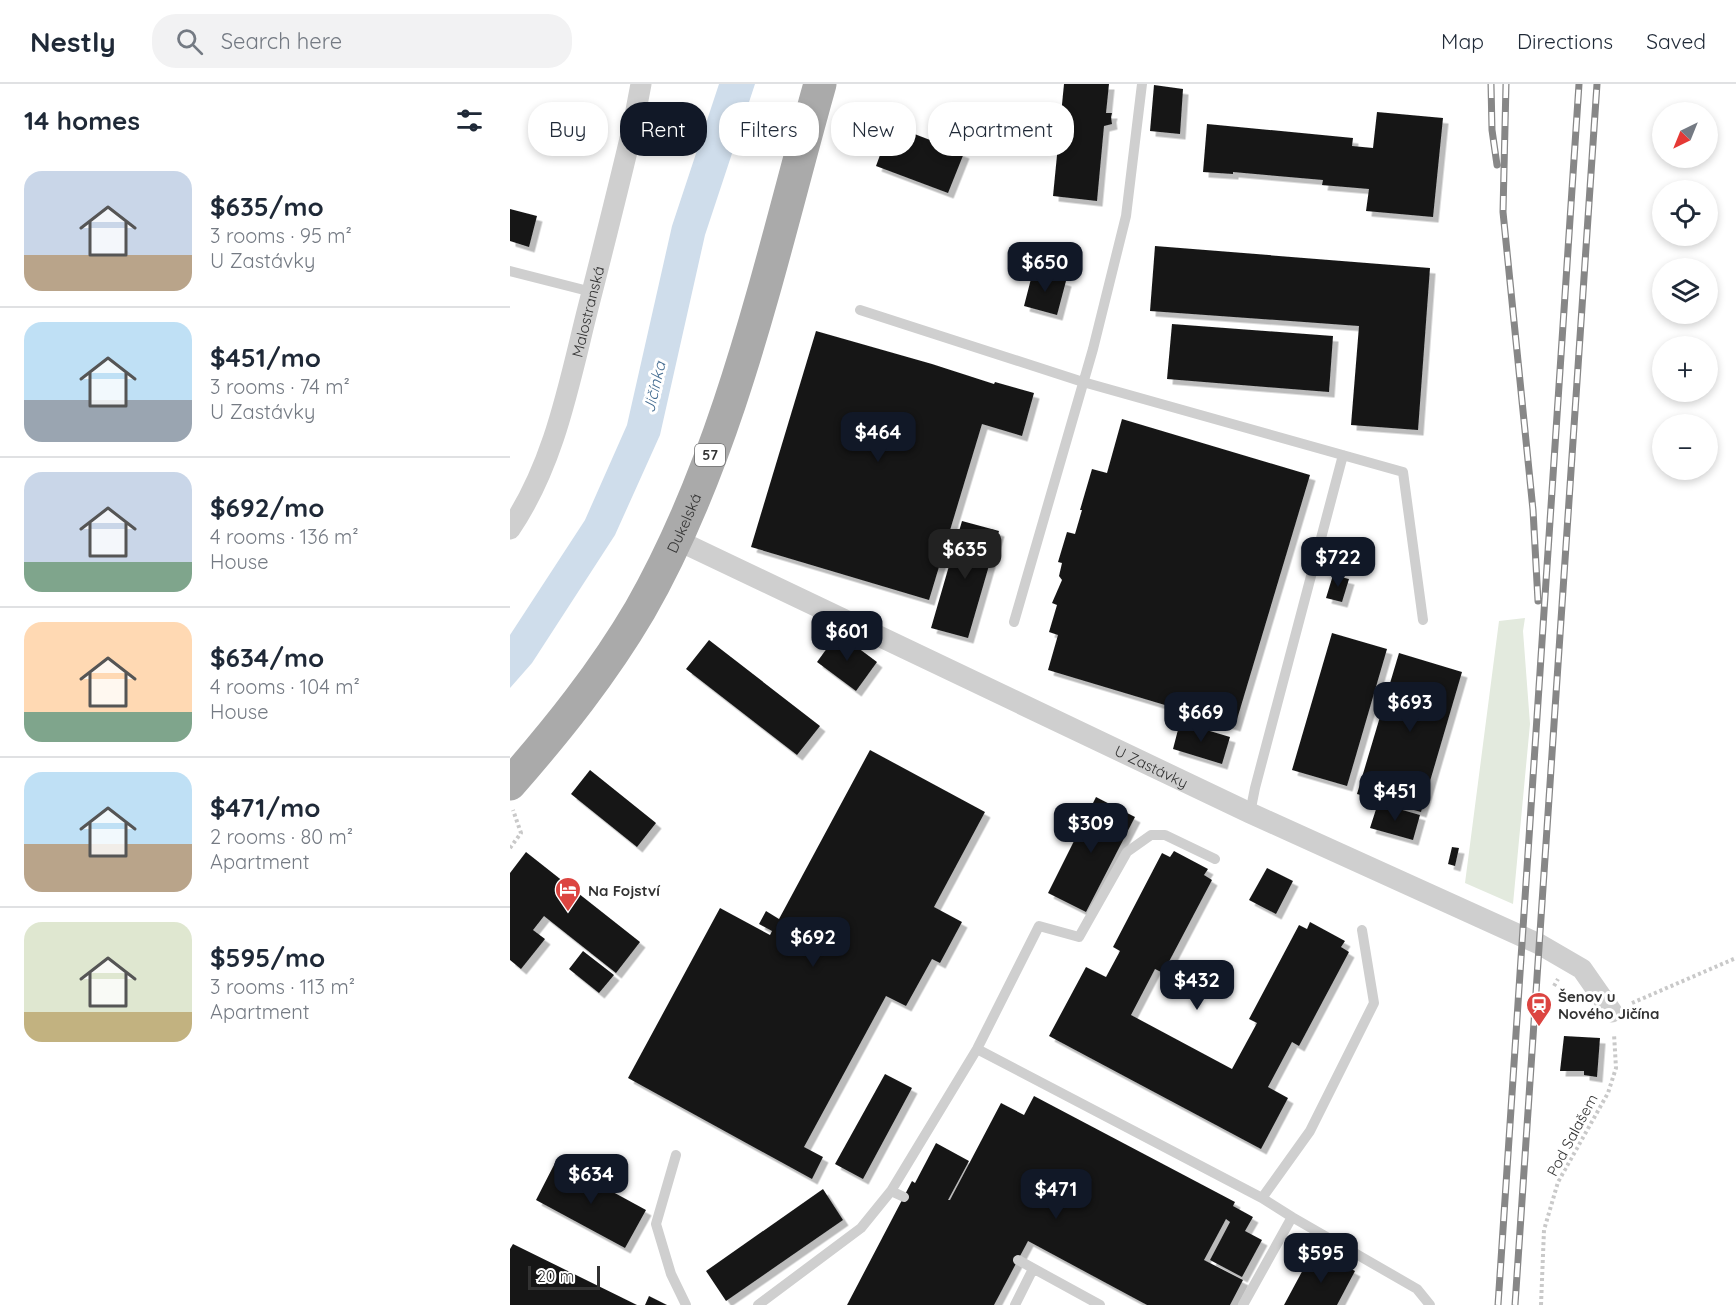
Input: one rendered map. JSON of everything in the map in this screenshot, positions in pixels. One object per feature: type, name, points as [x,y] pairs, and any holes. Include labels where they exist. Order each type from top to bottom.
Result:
[{"type":"main road","name":"Dukelská","points":[[510,784],[564,721],[598,675],[640,609],[675,539],[697,488],[736,381],[820,84]]},
{"type":"street","name":"Malostranská","points":[[510,529],[527,504],[544,466],[571,380],[633,126],[641,84]]},
{"type":"street","name":"U Zastávky","points":[[675,539],[1250,813],[1539,944],[1582,969],[1612,1012]]},
{"type":"lane","points":[[1014,622],[1083,382],[1126,216],[1142,84]]},
{"type":"lane","points":[[510,271],[592,292]]},
{"type":"lane","points":[[860,310],[1083,382],[1403,472],[1423,620]]},
{"type":"lane","points":[[1250,813],[1343,455]]},
{"type":"lane","points":[[758,1305],[861,1228],[891,1191],[977,1048],[1039,926],[1079,937],[1127,852],[1151,835],[1165,834],[1215,859]]},
{"type":"lane","points":[[1262,1198],[1310,1131],[1374,1004],[1362,930]]},
{"type":"lane","points":[[977,1048],[1262,1198],[1417,1289],[1430,1305]]},
{"type":"lane","points":[[676,1155],[656,1224],[671,1274],[686,1305]]},
{"type":"lane","points":[[891,1191],[904,1197]]},
{"type":"lane","points":[[1243,1305],[1292,1217]]},
{"type":"lane","points":[[1017,1260],[1100,1305]]},
{"type":"lane","points":[[1015,1305],[1033,1269]]},
{"type":"path","points":[[1612,1012],[1736,958]]},
{"type":"path","name":"Pod Salašem","points":[[1541,1305],[1544,1230],[1558,1182],[1608,1093],[1616,1068],[1612,1012]]},
{"type":"shaded area","points":[[1525,618],[1523,631],[1530,724],[1513,904],[1465,883],[1499,621]]},
{"type":"water","name":"Jičínka","points":[[719,84],[755,84],[749,102],[719,102],[719,156],[731,156],[705,235],[660,435],[615,535],[532,663],[510,688],[510,635],[585,520],[627,425],[672,226],[695,156],[707,156],[707,120]]},
{"type":"building","points":[[1064,84],[1109,84],[1106,113],[1112,113],[1112,124],[1104,126],[1097,201],[1053,196],[1057,156],[1074,156],[1074,102],[1062,102]]},
{"type":"building","points":[[1154,85],[1183,89],[1180,134],[1150,131]]},
{"type":"building","points":[[1377,112],[1443,118],[1433,217],[1366,211],[1369,189],[1322,185],[1323,180],[1233,172],[1233,174],[1203,172],[1207,124],[1353,138],[1352,146],[1373,148]]},
{"type":"building","points":[[916,135],[928,139],[928,156],[963,156],[948,193],[876,166],[880,156],[916,156]]},
{"type":"building","points":[[510,209],[537,216],[529,247],[510,241]]},
{"type":"building","points":[[1155,246],[1430,268],[1418,430],[1351,425],[1359,326],[1150,311]]},
{"type":"building","points":[[1033,271],[1066,281],[1057,315],[1024,306]]},
{"type":"building","points":[[1172,324],[1333,336],[1329,392],[1167,379]]},
{"type":"building","points":[[816,331],[994,384],[995,382],[1034,393],[1022,436],[982,424],[929,600],[751,547]]},
{"type":"building","points":[[1122,419],[1310,475],[1235,726],[1048,670],[1058,635],[1049,632],[1057,605],[1052,603],[1062,580],[1059,576],[1062,563],[1058,562],[1067,532],[1075,534],[1092,469],[1107,473]]},
{"type":"building","points":[[962,521],[999,531],[968,638],[931,628]]},
{"type":"building","points":[[1333,575],[1349,579],[1342,602],[1326,598]]},
{"type":"building","points":[[838,633],[877,662],[856,691],[817,662]]},
{"type":"building","points":[[1332,633],[1387,649],[1347,786],[1292,770]]},
{"type":"building","points":[[709,640],[820,726],[797,755],[686,669]]},
{"type":"building","points":[[1399,653],[1462,672],[1421,812],[1357,794]]},
{"type":"building","points":[[1180,722],[1230,737],[1222,764],[1173,749]]},
{"type":"building","points":[[870,750],[985,812],[934,907],[962,922],[940,963],[932,959],[906,1006],[886,996],[804,1147],[823,1157],[812,1179],[628,1078],[720,908],[770,935],[772,931],[759,924],[766,911],[779,919]]},
{"type":"building","points":[[590,770],[656,823],[637,847],[571,794]]},
{"type":"building","points":[[1096,797],[1135,817],[1086,912],[1048,893]]},
{"type":"building","points":[[1378,803],[1420,815],[1413,840],[1370,828]]},
{"type":"building","points":[[1452,847],[1459,848],[1455,866],[1448,864]]},
{"type":"building","points":[[1174,851],[1208,869],[1204,875],[1212,880],[1163,973],[1155,969],[1131,1015],[1232,1069],[1257,1023],[1249,1019],[1299,925],[1307,929],[1310,922],[1345,941],[1341,947],[1349,952],[1299,1046],[1292,1042],[1268,1087],[1288,1098],[1261,1149],[1049,1036],[1086,967],[1106,977],[1120,951],[1113,947],[1162,853],[1170,857]]},
{"type":"building","points":[[526,852],[640,942],[616,973],[544,916],[533,930],[545,939],[521,969],[510,960],[510,873]]},
{"type":"building","points":[[1267,868],[1293,881],[1276,914],[1249,900]]},
{"type":"building","points":[[583,951],[614,975],[599,993],[569,969]]},
{"type":"building","points":[[1564,1036],[1600,1038],[1597,1077],[1584,1075],[1584,1071],[1560,1071]]},
{"type":"building","points":[[885,1074],[912,1088],[863,1179],[835,1164]]},
{"type":"building","points":[[1034,1096],[1235,1202],[1233,1206],[1253,1217],[1245,1231],[1262,1240],[1242,1277],[1210,1260],[1230,1222],[1226,1219],[1204,1260],[1243,1280],[1230,1305],[1147,1305],[1028,1241],[994,1305],[847,1305],[912,1181],[915,1183],[936,1143],[969,1161],[948,1200],[950,1200],[1001,1103],[1024,1115]]},
{"type":"building","points":[[556,1161],[646,1210],[625,1248],[536,1200]]},
{"type":"building","points":[[823,1189],[843,1220],[726,1301],[706,1271]]},
{"type":"building","points":[[513,1244],[637,1305],[510,1305],[510,1249]]},
{"type":"building","points":[[1321,1253],[1355,1271],[1337,1305],[1284,1305],[1305,1266],[1313,1269]]},
{"type":"building","points":[[649,1296],[667,1305],[645,1305]]},
{"type":"railway","points":[[1491,84],[1492,130],[1497,165]]},
{"type":"railway","points":[[1506,84],[1503,212],[1533,510],[1538,601]]},
{"type":"railway","points":[[1498,1305],[1579,84]]},
{"type":"railway","points":[[1515,1305],[1597,84]]},
{"type":"place","name":"Na Fojství","points":[[568,913]]},
{"type":"place","name":"Šenov u Nového Jičína","points":[[1539,1028]]}]
